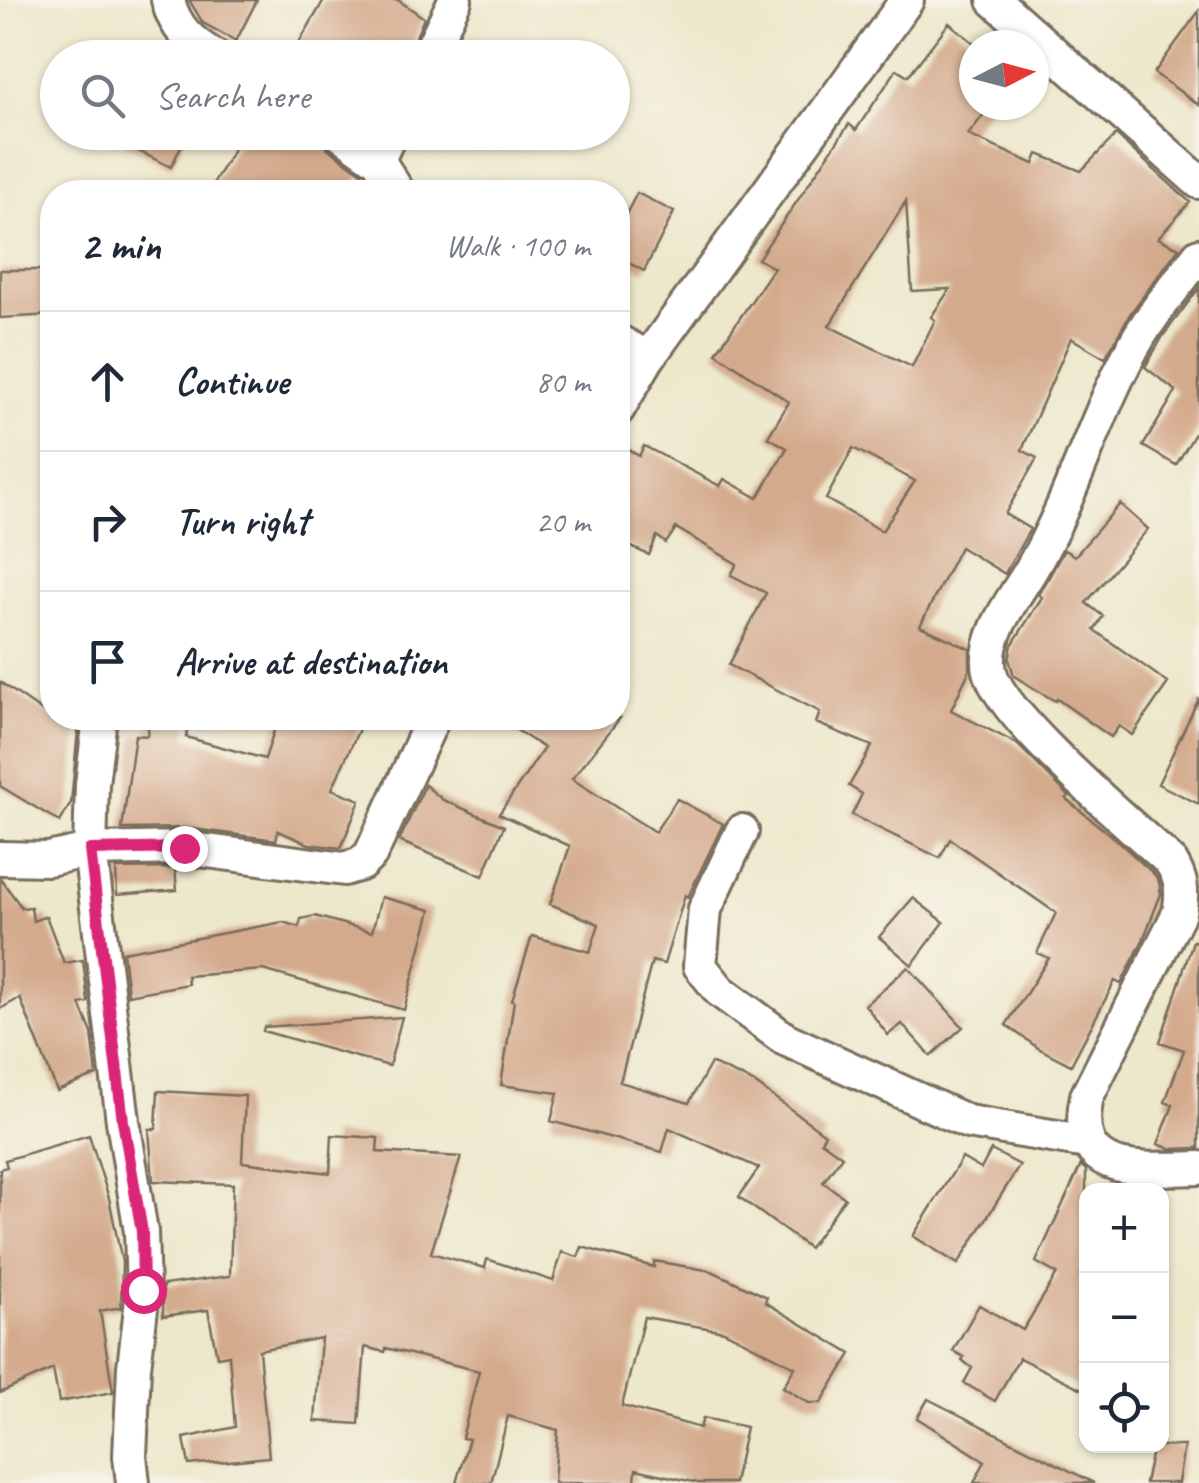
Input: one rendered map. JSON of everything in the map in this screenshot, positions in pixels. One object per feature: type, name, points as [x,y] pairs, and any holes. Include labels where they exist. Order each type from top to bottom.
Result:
[{"type":"street","points":[[168,0],[171,14],[188,40]]},
{"type":"street","points":[[435,40],[454,0]]},
{"type":"street","points":[[630,389],[648,358],[907,0]]},
{"type":"street","points":[[994,0],[1029,12],[1199,182]]},
{"type":"street","points":[[385,150],[394,180]]},
{"type":"street","points":[[1199,256],[1132,350],[1097,421],[1046,544],[1000,624],[990,650],[989,671],[1001,698],[1072,772],[1171,862],[1180,876],[1183,893],[1179,913],[1088,1096],[1082,1119],[1087,1142],[1103,1160],[1133,1169],[1199,1168]]},
{"type":"street","points":[[630,348],[648,358]]},
{"type":"street","points":[[99,730],[90,850],[123,1121],[142,1232],[143,1290],[134,1366],[130,1456],[134,1483]]},
{"type":"street","points":[[0,858],[48,859],[90,850],[184,848],[344,868],[360,864],[371,854],[428,730]]},
{"type":"street","points":[[742,831],[705,910],[700,966],[720,991],[785,1039],[968,1122],[1087,1142]]},
{"type":"building","points":[[189,0],[257,0],[237,40],[203,23]]},
{"type":"building","points":[[324,0],[398,0],[424,18],[415,40],[301,40]]},
{"type":"building","points":[[1199,11],[1199,105],[1154,73]]},
{"type":"building","points":[[949,23],[959,31],[959,120],[980,120],[968,135],[1034,164],[1038,154],[1081,171],[1116,135],[1190,202],[1158,238],[1179,248],[1130,314],[1105,358],[1071,338],[1022,450],[1037,458],[1005,514],[1030,529],[1005,574],[960,547],[920,626],[970,649],[970,669],[951,710],[1017,744],[1069,796],[1066,799],[1120,843],[1159,882],[1161,894],[1143,940],[1121,984],[1115,981],[1071,1065],[1006,1025],[1049,958],[1037,953],[1056,913],[950,839],[940,858],[852,815],[862,794],[849,786],[872,746],[816,723],[820,712],[729,665],[766,593],[731,575],[737,564],[676,528],[666,543],[657,536],[649,555],[630,546],[630,450],[639,456],[644,446],[720,486],[724,479],[758,498],[787,448],[768,437],[789,402],[716,353],[774,268],[758,259],[849,124],[856,130],[897,69],[908,76]],"holes":[[[906,201],[912,291],[950,289],[931,317],[935,320],[912,367],[829,326]],[[853,448],[915,481],[882,531],[826,499]]]},
{"type":"building","points":[[137,150],[179,150],[171,167]]},
{"type":"building","points":[[233,150],[330,150],[362,173],[357,180],[215,180]]},
{"type":"building","points":[[637,193],[674,212],[644,271],[630,263],[630,207]]},
{"type":"building","points":[[0,270],[40,270],[40,316],[0,318]]},
{"type":"building","points":[[1199,288],[1199,427],[1176,465],[1143,446],[1176,391],[1145,367]]},
{"type":"building","points":[[1120,504],[1148,529],[1086,603],[1103,616],[1094,630],[1168,683],[1132,735],[1119,726],[1111,737],[1057,699],[1014,676],[1009,659],[1012,645],[1042,597],[1039,595],[1064,550],[1075,556]]},
{"type":"building","points":[[0,682],[40,710],[40,730],[78,730],[71,803],[60,822],[0,786]]},
{"type":"building","points":[[1199,698],[1199,804],[1158,784]]},
{"type":"building","points":[[148,730],[187,730],[186,737],[265,759],[274,730],[359,730],[332,789],[360,800],[341,848],[309,844],[278,831],[276,840],[186,828],[122,829],[135,735],[147,736]]},
{"type":"building","points":[[516,730],[611,730],[572,779],[655,832],[677,799],[723,824],[688,897],[685,895],[664,964],[652,961],[620,1082],[689,1103],[711,1063],[753,1082],[825,1134],[821,1141],[842,1156],[823,1182],[845,1198],[809,1248],[739,1197],[759,1168],[669,1128],[662,1152],[551,1121],[558,1093],[501,1085],[512,1000],[532,936],[590,952],[599,924],[550,904],[570,846],[499,814],[544,748]]},
{"type":"building","points":[[425,785],[443,800],[504,826],[483,876],[399,841]]},
{"type":"building","points":[[175,868],[177,890],[117,895],[116,869]]},
{"type":"building","points":[[0,878],[22,908],[31,907],[33,921],[46,916],[64,963],[83,960],[88,1002],[80,1004],[92,1033],[97,1075],[57,1091],[20,998],[0,1009]]},
{"type":"building","points":[[381,897],[431,910],[404,1010],[263,970],[187,976],[188,984],[128,995],[123,952],[283,922],[299,927],[301,919],[315,916],[372,932]]},
{"type":"building","points":[[913,898],[944,922],[912,965],[879,937]]},
{"type":"building","points":[[1193,941],[1199,942],[1199,1148],[1171,1149],[1158,1144],[1173,1105],[1165,1102],[1184,1050],[1160,1042]]},
{"type":"building","points":[[908,967],[963,1027],[931,1056],[902,1024],[888,1035],[865,1005]]},
{"type":"building","points":[[402,1017],[389,1066],[263,1031],[264,1027]]},
{"type":"building","points":[[158,1091],[245,1096],[242,1162],[330,1173],[332,1135],[378,1138],[377,1152],[461,1157],[431,1253],[485,1268],[487,1259],[553,1281],[562,1252],[578,1257],[582,1247],[654,1267],[654,1261],[712,1271],[767,1297],[765,1302],[851,1354],[821,1403],[809,1403],[783,1387],[795,1367],[724,1331],[644,1317],[622,1406],[700,1428],[703,1418],[746,1427],[734,1483],[698,1483],[636,1469],[635,1483],[554,1483],[558,1430],[508,1416],[491,1483],[456,1483],[469,1439],[462,1438],[479,1371],[386,1348],[385,1352],[365,1347],[359,1424],[315,1421],[321,1338],[259,1350],[269,1457],[189,1465],[184,1438],[235,1427],[229,1355],[217,1357],[208,1310],[163,1316],[163,1285],[230,1276],[233,1184],[153,1181],[149,1129],[156,1129]]},
{"type":"building","points":[[89,1135],[109,1198],[122,1262],[121,1307],[100,1311],[113,1392],[59,1402],[53,1369],[0,1393],[0,1169],[7,1167],[5,1160]]},
{"type":"building","points":[[991,1150],[1020,1165],[958,1264],[913,1236],[962,1158],[981,1169]]},
{"type":"building","points":[[1081,1165],[1086,1170],[1086,1183],[1079,1183],[1079,1388],[1019,1358],[995,1401],[964,1383],[972,1368],[953,1351],[979,1305],[1023,1330],[1057,1274],[1036,1262]]},
{"type":"building","points":[[928,1399],[1094,1483],[974,1483],[985,1461],[917,1418]]},
{"type":"building","points":[[1169,1446],[1184,1446],[1178,1483],[1145,1483],[1151,1453],[1169,1453]]},
{"type":"route","points":[[143,1290],[142,1232],[123,1121],[90,850],[184,848]]}]
